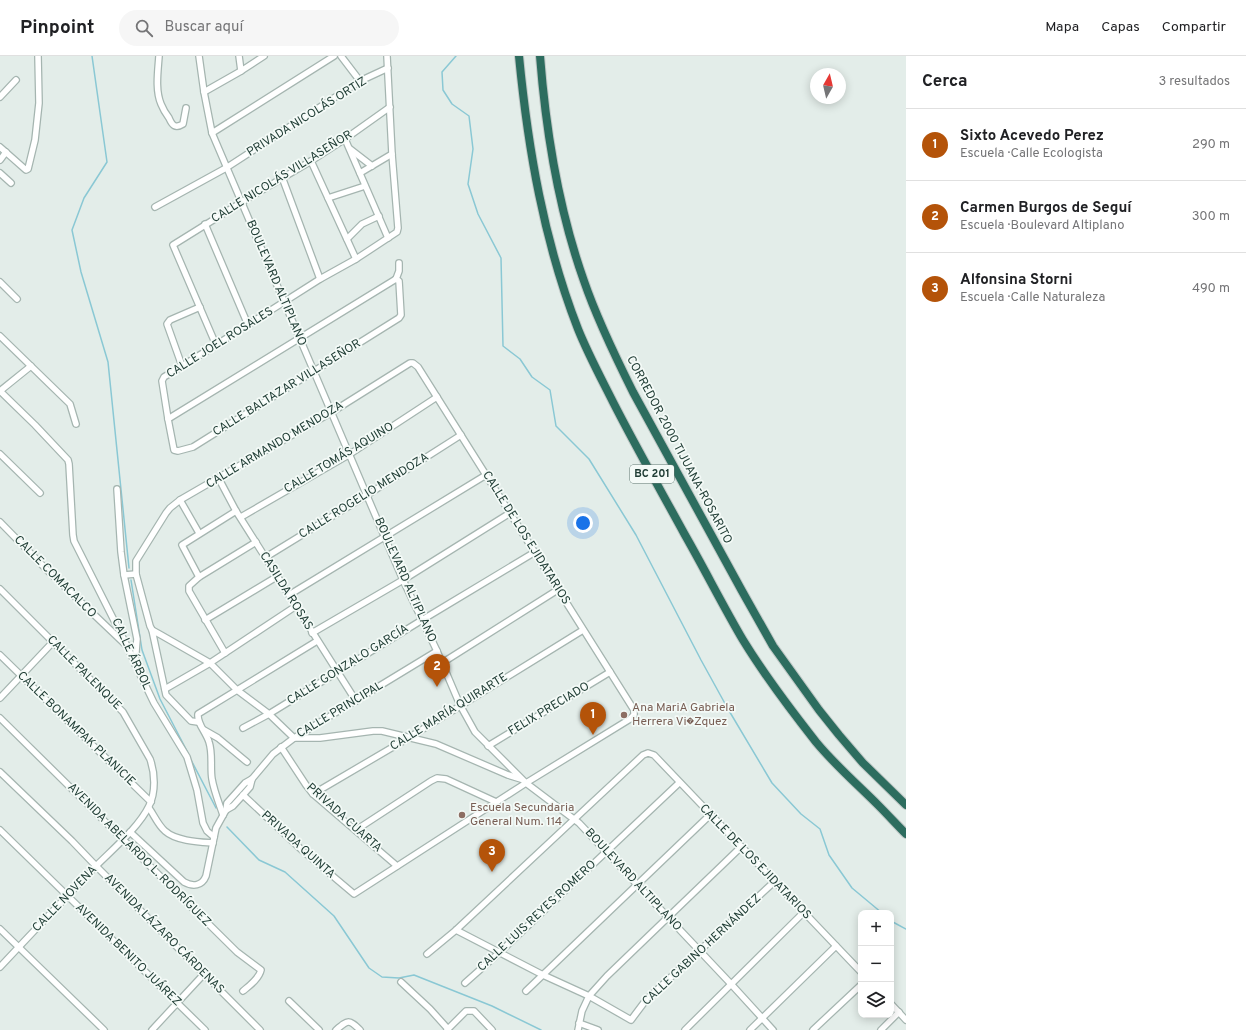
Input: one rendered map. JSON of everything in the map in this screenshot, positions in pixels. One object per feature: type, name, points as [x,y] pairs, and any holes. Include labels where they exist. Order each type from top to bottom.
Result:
[{"type":"highway","name":"BC 201","points":[[519,56],[529,146],[549,237],[566,296],[579,331],[592,359],[621,417],[739,632],[769,681],[842,771],[906,834]]},
{"type":"highway","name":"CORREDOR 2000 TIJUANA-ROSARITO","points":[[540,56],[543,99],[549,145],[565,219],[584,281],[601,325],[620,366],[773,646],[839,735],[863,762],[906,805]]},
{"type":"street","points":[[0,147],[26,170],[29,168],[35,140],[40,103],[38,56]]},
{"type":"street","points":[[159,56],[158,89],[161,104],[172,124],[176,127],[183,124],[186,108]]},
{"type":"street","name":"BOULEVARD ALTIPLANO","points":[[199,56],[212,133],[226,168],[242,202],[403,580],[471,727],[521,779],[574,819],[606,851],[773,1030]]},
{"type":"street","points":[[239,56],[241,71]]},
{"type":"street","points":[[204,92],[264,56]]},
{"type":"street","points":[[212,133],[334,56]]},
{"type":"street","points":[[342,56],[360,81]]},
{"type":"street","points":[[360,173],[392,154],[387,56]]},
{"type":"street","name":"PRIVADA NICOLÁS ORTIZ","points":[[155,207],[226,168],[360,81],[388,68]]},
{"type":"street","points":[[0,97],[16,80]]},
{"type":"street","name":"CALLE NICOLÁS VILLASEÑOR","points":[[200,306],[172,246],[173,244],[282,177],[311,161],[390,107]]},
{"type":"street","points":[[345,139],[388,238]]},
{"type":"street","points":[[350,149],[372,166]]},
{"type":"street","points":[[0,160],[6,152]]},
{"type":"street","name":"CALLE JOEL ROSALES","points":[[168,419],[162,380],[164,377],[320,279],[356,259],[395,234],[398,228],[392,154]]},
{"type":"street","points":[[311,161],[356,259]]},
{"type":"street","points":[[0,173],[11,183]]},
{"type":"street","points":[[282,177],[320,279]]},
{"type":"street","points":[[328,198],[365,186]]},
{"type":"street","points":[[347,239],[362,224],[378,216]]},
{"type":"street","points":[[205,224],[248,325]]},
{"type":"street","points":[[168,419],[396,279],[399,271],[399,263]]},
{"type":"street","name":"CALLE BALTAZAR VILLASEÑOR","points":[[168,419],[173,448],[178,451],[193,447],[400,317],[399,281],[396,279]]},
{"type":"street","points":[[0,282],[17,299]]},
{"type":"street","points":[[182,366],[167,324],[170,320],[200,306],[216,345]]},
{"type":"street","points":[[0,336],[70,404],[76,424]]},
{"type":"street","name":"CALLE DE LOS EJIDATARIOS","points":[[414,363],[536,552],[634,710],[634,715],[630,719],[526,783]]},
{"type":"street","name":"CALLE ARMANDO MENDOZA","points":[[136,574],[136,561],[170,508],[180,500],[219,479],[332,412],[406,364],[414,363]]},
{"type":"street","points":[[0,391],[31,366]]},
{"type":"street","name":"CALLE ÁRBOL","points":[[0,391],[66,457],[69,464],[72,535],[74,541],[154,703],[187,758],[197,790],[203,823],[213,840]]},
{"type":"street","name":"CALLE TOMÁS AQUINO","points":[[241,517],[350,454],[437,397]]},
{"type":"street","name":"CALLE ROGELIO MENDOZA","points":[[266,557],[461,436]]},
{"type":"street","points":[[0,454],[40,493]]},
{"type":"street","points":[[289,595],[486,475]]},
{"type":"street","name":"CASILDA ROSAS","points":[[219,479],[236,511],[356,701]]},
{"type":"street","points":[[117,489],[121,552],[137,638],[135,664]]},
{"type":"street","points":[[180,500],[199,533]]},
{"type":"street","points":[[199,577],[182,546],[199,533],[236,511]]},
{"type":"street","points":[[312,633],[403,580],[510,513]]},
{"type":"street","name":"CALLE COMACALCO","points":[[0,522],[45,568],[128,648]]},
{"type":"street","points":[[0,533],[6,527]]},
{"type":"street","points":[[225,653],[188,588],[190,583],[256,542]]},
{"type":"street","name":"CALLE GONZALO GARCÍA","points":[[243,728],[269,714],[536,552]]},
{"type":"street","points":[[124,574],[136,574],[152,630],[166,695],[191,721],[198,719]]},
{"type":"street","points":[[205,620],[278,576]]},
{"type":"street","name":"CALLE PALENQUE","points":[[0,589],[123,712],[145,748],[153,766],[154,789],[149,808],[130,832]]},
{"type":"street","points":[[442,663],[559,589]]},
{"type":"street","points":[[165,689],[210,663],[296,606]]},
{"type":"street","points":[[152,630],[210,663],[237,690],[269,714],[294,738],[320,738],[377,731],[410,737],[436,744],[508,775],[521,779]]},
{"type":"street","name":"CALLE MARÍA QUIRARTE","points":[[313,794],[410,737],[584,630]]},
{"type":"street","points":[[224,812],[212,778],[210,743],[198,719],[200,712],[317,641]]},
{"type":"street","points":[[0,698],[53,642]]},
{"type":"street","name":"CALLE PRINCIPAL","points":[[130,832],[179,878],[190,885],[195,886],[204,881],[208,869],[216,828],[228,803],[245,783],[252,779],[273,754],[294,738],[437,651]]},
{"type":"street","name":"CALLE BONAMPAK PLANICIE","points":[[0,655],[151,802]]},
{"type":"street","name":"FELIX PRECIADO","points":[[488,746],[610,672]]},
{"type":"street","name":"AVENIDA ABELARDO L. RODRÍGUEZ","points":[[0,718],[237,952],[261,970],[260,975],[243,991]]},
{"type":"street","points":[[204,730],[218,738],[248,762]]},
{"type":"street","name":"PRIVADA CUARTA","points":[[281,748],[313,794],[397,866]]},
{"type":"street","name":"CALLE DE LOS EJIDATARIOS","points":[[574,819],[643,755],[648,753],[654,755],[858,969]]},
{"type":"street","name":"AVENIDA LÁZARO CÁRDENAS","points":[[0,772],[72,841],[260,1030]]},
{"type":"street","points":[[356,830],[431,781],[438,778],[446,780],[496,802]]},
{"type":"street","name":"CALLE PRINCIPAL","points":[[224,812],[233,806],[243,795],[251,785],[252,779]]},
{"type":"street","name":"CALLE LUIS REYES ROMERO","points":[[465,983],[500,952],[679,782]]},
{"type":"street","points":[[397,866],[526,783]]},
{"type":"street","name":"PRIVADA QUINTA","points":[[243,795],[303,851],[354,894],[397,866]]},
{"type":"street","points":[[149,808],[165,831],[169,834],[190,841],[213,840]]},
{"type":"street","points":[[526,991],[710,815]]},
{"type":"street","points":[[427,954],[456,930],[574,819]]},
{"type":"street","name":"AVENIDA BENITO JUÁREZ","points":[[0,830],[205,1030]]},
{"type":"street","name":"CALLE NOVENA","points":[[0,967],[130,832]]},
{"type":"street","points":[[578,1030],[584,1006],[589,996],[607,976],[741,847]]},
{"type":"street","name":"CALLE GABINO HERNÁNDEZ","points":[[589,996],[631,1020],[646,1000],[774,882]]},
{"type":"street","points":[[685,1030],[804,912]]},
{"type":"street","points":[[0,929],[104,1030]]},
{"type":"street","points":[[456,930],[543,975],[589,996]]},
{"type":"street","points":[[750,1030],[836,946]]},
{"type":"street","points":[[152,1030],[204,974]]},
{"type":"street","points":[[401,982],[430,1009],[447,1029],[466,1011],[474,1011],[492,1030]]},
{"type":"street","points":[[813,1030],[858,988]]},
{"type":"street","points":[[289,1001],[319,1030]]},
{"type":"street","points":[[894,1007],[906,1020]]},
{"type":"street","points":[[881,1030],[899,1012]]},
{"type":"street","points":[[336,1030],[348,1021],[355,1024],[360,1030]]},
{"type":"street","points":[[579,1023],[598,1030]]},
{"type":"waterway","points":[[92,56],[107,162],[84,198],[72,230],[81,272],[108,362],[129,568]]},
{"type":"waterway","points":[[456,56],[442,72],[443,90],[452,104],[469,116],[473,149],[468,184],[478,214],[501,258],[503,346],[520,359],[532,377],[550,390],[556,426],[589,459],[636,535],[701,660],[772,783],[801,814],[820,829],[829,855],[852,888],[878,910]]},
{"type":"waterway","points":[[131,580],[142,650],[160,699],[188,753]]},
{"type":"waterway","points":[[190,758],[216,808]]},
{"type":"waterway","points":[[227,827],[259,860],[285,872],[334,916],[369,968],[382,977],[399,978],[414,975],[492,1006],[541,1030]]},
{"type":"waterway","points":[[894,923],[906,929]]},
{"type":"place","name":"Carmen Burgos de Seguí","points":[[437,687]]},
{"type":"place","name":"Ana MariA Gabriela Herrera Vi�Zquez","points":[[624,715]]},
{"type":"place","name":"Sixto Acevedo Perez","points":[[593,735]]},
{"type":"place","name":"Escuela Secundaria General Num. 114","points":[[462,815]]},
{"type":"place","name":"Alfonsina Storni","points":[[492,872]]}]
